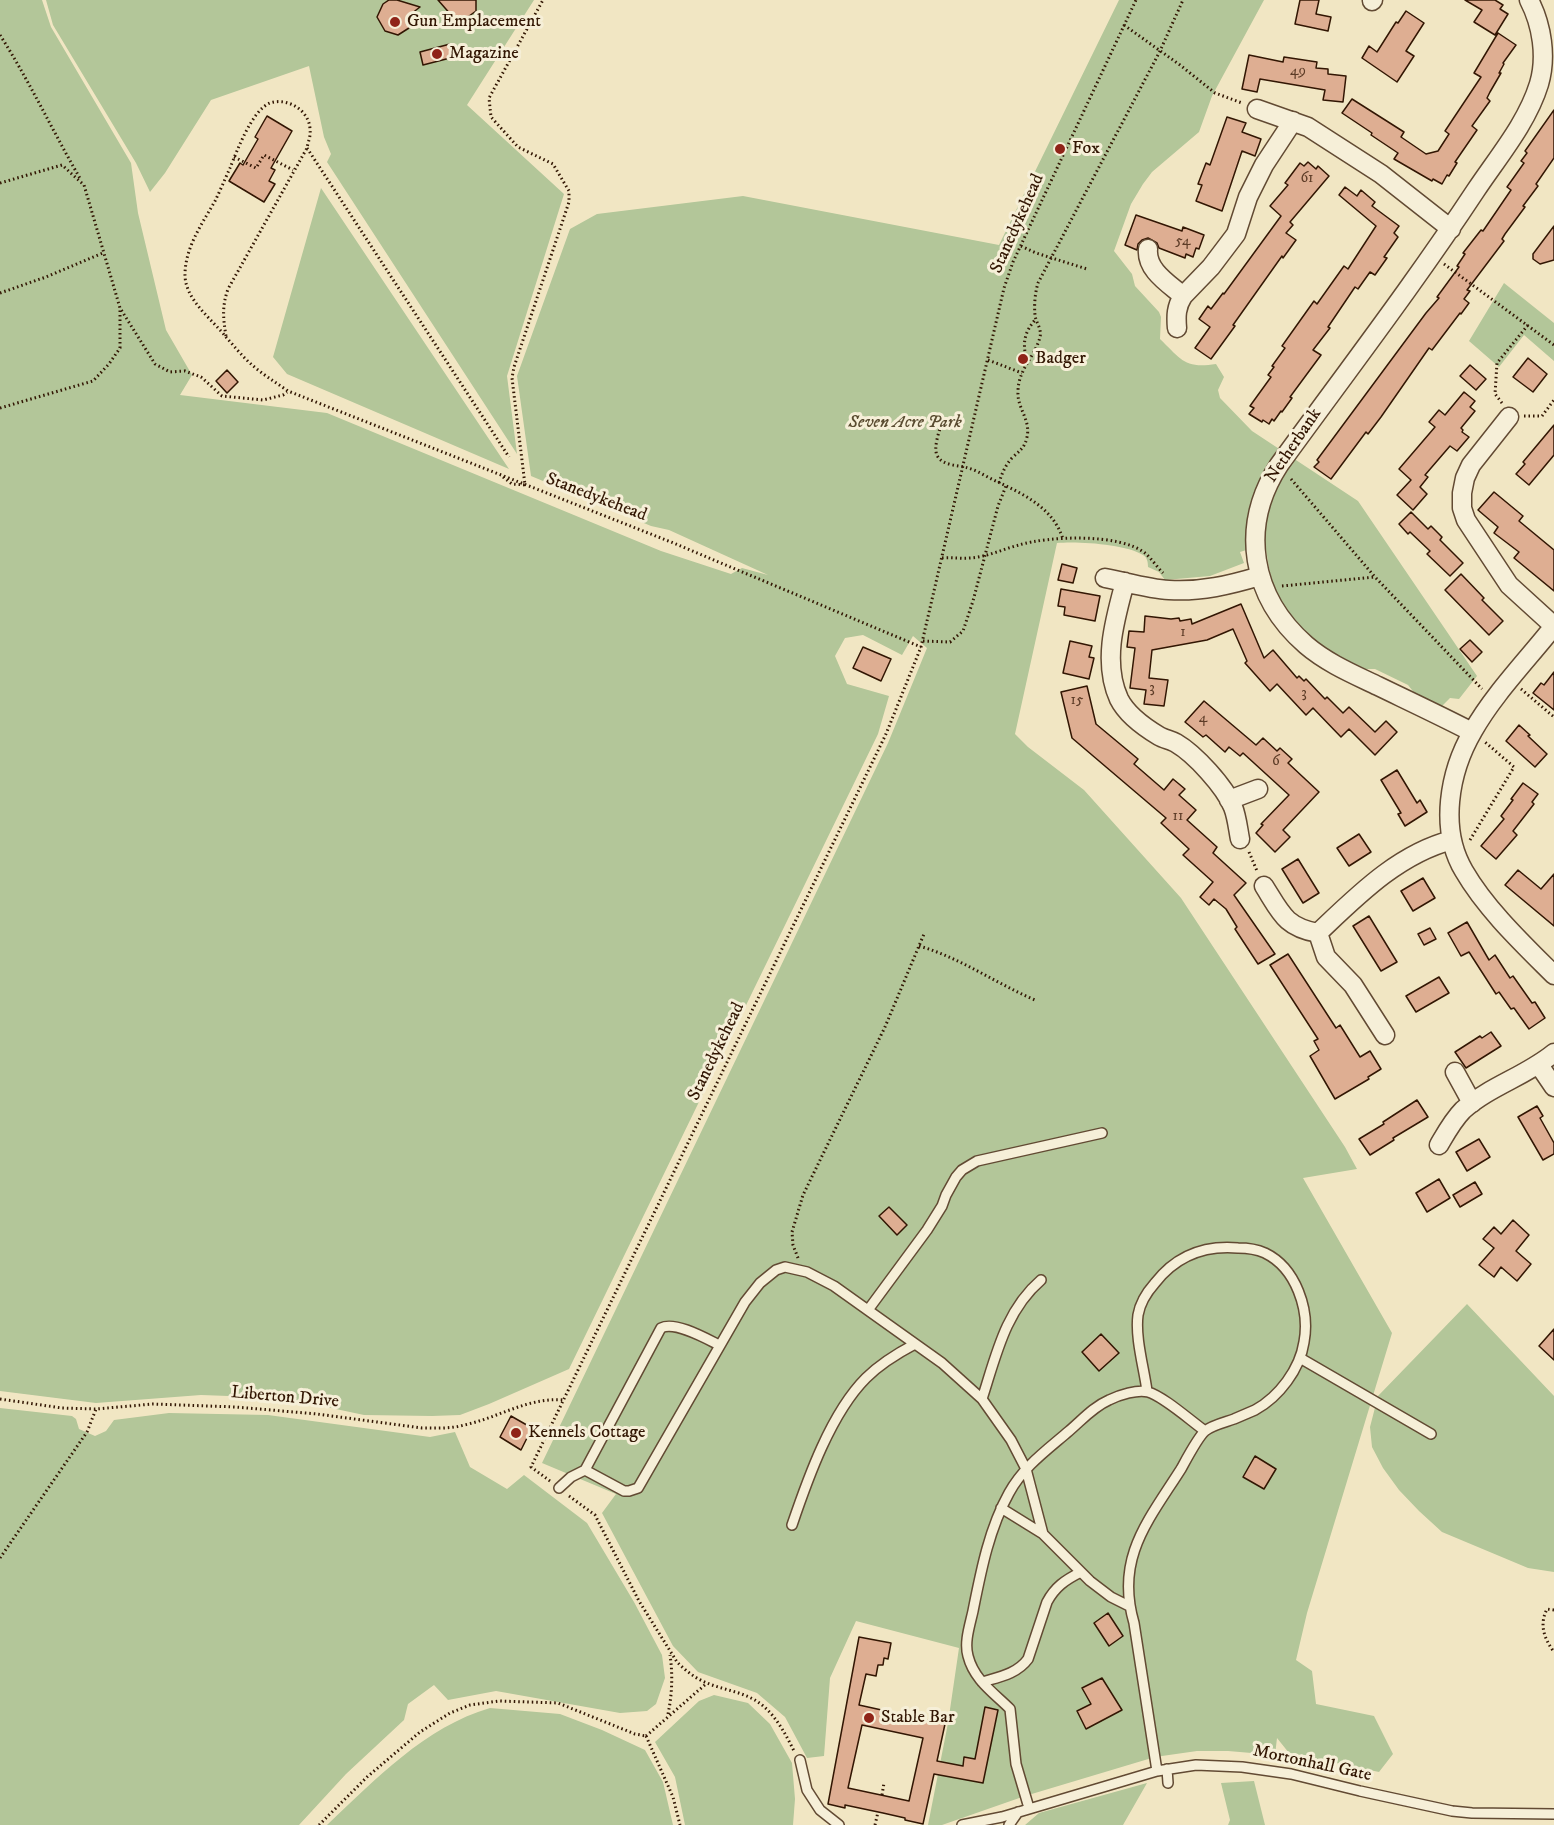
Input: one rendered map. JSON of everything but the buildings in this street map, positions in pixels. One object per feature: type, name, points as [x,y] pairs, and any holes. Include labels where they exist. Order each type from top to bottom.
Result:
[{"type":"street","name":"Netherbank","points":[[1472,732],[1353,674],[1320,656],[1306,645],[1273,605],[1262,582],[1255,549],[1256,520],[1269,480],[1279,465],[1432,256],[1521,123],[1538,87],[1541,75],[1542,49],[1538,23],[1529,0]]},
{"type":"street","points":[[1257,109],[1308,128],[1381,174],[1451,229]]},
{"type":"street","points":[[1177,328],[1178,303],[1211,267],[1236,234],[1248,197],[1264,165],[1293,121]]},
{"type":"street","points":[[1148,249],[1147,257],[1151,266],[1183,296]]},
{"type":"street","points":[[1509,417],[1471,465],[1465,478],[1462,508],[1466,520],[1509,585],[1554,626],[1472,732],[1458,765],[1452,789],[1450,814],[1452,840],[1463,870],[1485,901],[1554,975]]},
{"type":"street","points":[[1105,578],[1168,590],[1199,590],[1243,581],[1262,582]]},
{"type":"street","points":[[1125,582],[1111,649],[1112,673],[1118,697],[1130,714],[1141,724],[1176,743],[1214,777],[1234,808],[1240,839]]},
{"type":"street","points":[[1229,800],[1257,789]]},
{"type":"street","points":[[1318,933],[1366,887],[1427,848],[1452,840]]},
{"type":"street","points":[[1264,886],[1292,925],[1305,931],[1318,933]]},
{"type":"street","points":[[1318,933],[1326,957],[1353,986],[1385,1035]]},
{"type":"street","points":[[1439,1145],[1452,1122],[1472,1103],[1539,1065],[1554,1053]]},
{"type":"street","points":[[1539,1065],[1554,1087]]},
{"type":"street","points":[[1455,1072],[1472,1103]]},
{"type":"lane","points":[[868,1310],[927,1230],[942,1206],[950,1185],[962,1170],[977,1161],[1102,1133]]},
{"type":"lane","points":[[1147,1391],[1138,1313],[1148,1291],[1168,1269],[1190,1253],[1233,1247],[1257,1250],[1275,1259],[1298,1290],[1306,1314],[1304,1344],[1300,1358],[1281,1388],[1266,1402],[1256,1409],[1205,1431],[1139,1537],[1131,1557],[1129,1606],[1162,1770],[1168,1784]]},
{"type":"lane","points":[[585,1470],[624,1491],[630,1491],[642,1485],[719,1345],[752,1291],[776,1270],[785,1267],[807,1272],[834,1286],[942,1363],[982,1399],[1006,1433],[1026,1469],[1043,1534]]},
{"type":"lane","points":[[982,1399],[1007,1324],[1025,1295],[1041,1280]]},
{"type":"lane","points":[[559,1488],[571,1477],[585,1470],[661,1328],[668,1325],[673,1326],[719,1345]]},
{"type":"lane","points":[[792,1525],[814,1465],[836,1421],[853,1394],[871,1373],[915,1344]]},
{"type":"lane","points":[[1300,1358],[1431,1434]]},
{"type":"lane","points":[[1029,1808],[1016,1764],[1010,1709],[982,1682],[970,1663],[967,1648],[986,1554],[1001,1508],[1026,1469],[1108,1400],[1147,1391],[1205,1431]]},
{"type":"lane","points":[[1001,1508],[1043,1534],[1106,1594],[1129,1606]]},
{"type":"lane","points":[[982,1682],[1008,1674],[1023,1665],[1028,1659],[1047,1602],[1067,1579],[1081,1572]]},
{"type":"lane","points":[[800,1760],[807,1790],[820,1810],[839,1825]]},
{"type":"lane","name":"Mortonhall Gate","points":[[962,1825],[1018,1812],[1162,1770],[1196,1765],[1254,1768],[1291,1774],[1452,1811],[1554,1814]]},
{"type":"lane","points":[[1010,1825],[1018,1812]]},
{"type":"path","points":[[525,485],[512,378],[569,202],[569,191],[553,164],[518,147],[491,117],[489,98],[543,0]]},
{"type":"path","name":"Stanedykehead","points":[[559,1488],[531,1467],[886,734],[923,641],[1004,288],[1021,246],[1136,0]]},
{"type":"path","points":[[999,483],[1002,471],[1024,448],[1029,429],[1018,392],[1027,360],[1041,334],[1036,320],[1036,290],[1160,51],[1183,0]]},
{"type":"path","points":[[1124,25],[1215,93],[1257,109]]},
{"type":"path","points":[[0,35],[84,185],[120,308],[155,364],[170,372],[185,371],[201,377],[222,396],[263,400],[283,395],[288,391]]},
{"type":"path","name":"Stanedykehead","points":[[307,148],[311,128],[308,118],[294,105],[282,102],[269,103],[261,110],[252,121],[193,241],[185,275],[189,291],[198,307],[262,373],[288,391],[671,542],[921,647]]},
{"type":"path","points":[[226,336],[222,316],[228,289],[307,148],[509,457]]},
{"type":"path","points":[[234,157],[256,168],[264,154],[293,170]]},
{"type":"path","points":[[0,183],[62,165],[84,185]]},
{"type":"path","points":[[1021,246],[1052,259],[1087,269]]},
{"type":"path","points":[[0,293],[103,254]]},
{"type":"path","points":[[1432,256],[1554,345]]},
{"type":"path","points":[[0,408],[93,381],[120,348],[120,308]]},
{"type":"path","points":[[1027,360],[1024,349],[1025,333],[1036,320]]},
{"type":"path","points":[[1528,325],[1497,363],[1495,394],[1509,417],[1542,416],[1554,400]]},
{"type":"path","points":[[988,360],[1022,373]]},
{"type":"path","points":[[942,421],[936,451],[938,457],[948,464],[964,467],[1006,486],[1042,507],[1051,515],[1063,538]]},
{"type":"path","points":[[1279,465],[1375,577],[1494,701]]},
{"type":"path","points":[[923,641],[950,642],[963,631],[998,506],[1006,486]]},
{"type":"path","points":[[942,558],[971,558],[1020,544],[1063,538],[1096,537],[1129,545],[1144,552],[1168,578],[1168,590]]},
{"type":"path","points":[[1262,582],[1375,577]]},
{"type":"path","points":[[1510,680],[1554,717]]},
{"type":"path","points":[[1458,859],[1514,767],[1472,732]]},
{"type":"path","points":[[1240,839],[1248,846],[1264,886]]},
{"type":"path","points":[[807,1272],[793,1245],[792,1232],[796,1213],[899,997],[924,934]]},
{"type":"path","points":[[919,946],[955,958],[1005,987],[1035,1000]]},
{"type":"path","name":"Liberton Drive","points":[[0,1399],[62,1408],[96,1409],[153,1404],[236,1407],[317,1414],[422,1428],[453,1427],[476,1422],[543,1400],[563,1400]]},
{"type":"path","points":[[0,1558],[87,1432],[96,1409]]},
{"type":"path","points":[[559,1488],[595,1515],[669,1653],[683,1669],[707,1683],[753,1699],[777,1721],[800,1760]]},
{"type":"path","points":[[1554,1610],[1547,1609],[1542,1623],[1543,1632],[1554,1652]]},
{"type":"path","points":[[668,1716],[672,1671],[669,1653]]},
{"type":"path","points":[[646,1736],[707,1683]]},
{"type":"path","points":[[319,1825],[366,1777],[420,1732],[450,1713],[470,1704],[499,1701],[558,1703],[635,1734],[646,1736]]},
{"type":"path","points":[[646,1736],[674,1797],[680,1825]]},
{"type":"path","points":[[882,1796],[884,1783]]},
{"type":"path","points":[[875,1825],[878,1812]]},
{"type":"green space","name":"Seven Acre Park","points":[[0,0],[42,0],[51,27],[131,163],[138,213],[166,330],[192,375],[180,395],[327,413],[661,551],[731,574],[742,568],[768,575],[669,530],[651,526],[531,476],[517,376],[570,229],[597,214],[743,196],[999,245],[1119,0],[1264,0],[1212,96],[1199,132],[1152,172],[1143,184],[1131,204],[1114,251],[1132,274],[1135,286],[1159,312],[1161,317],[1160,339],[1190,364],[1216,364],[1224,377],[1218,390],[1220,398],[1252,431],[1358,501],[1477,676],[1459,699],[1450,698],[1441,707],[1416,695],[1408,685],[1375,669],[1359,669],[1328,650],[1304,630],[1281,602],[1273,583],[1265,544],[1240,552],[1244,563],[1210,576],[1165,580],[1159,572],[1148,567],[1144,556],[1135,551],[1101,544],[1057,543],[1015,734],[1028,747],[1084,790],[1181,898],[1345,1147],[1357,1169],[1303,1178],[1392,1333],[1307,1613],[1296,1660],[1312,1671],[1316,1704],[1374,1716],[1393,1754],[1379,1772],[1289,1753],[1277,1738],[1275,1755],[1197,1751],[1155,1757],[1025,1796],[942,1825],[928,1825],[948,1723],[959,1648],[856,1621],[830,1678],[824,1756],[807,1758],[785,1717],[757,1693],[698,1672],[673,1646],[602,1513],[616,1494],[542,1463],[888,743],[927,648],[913,636],[902,655],[863,635],[845,638],[835,656],[847,684],[889,696],[878,734],[569,1369],[460,1415],[364,1415],[284,1398],[201,1395],[96,1403],[0,1391]]},
{"type":"green space","points":[[46,0],[534,0],[467,105],[564,194],[507,376],[517,454],[327,162],[331,154],[324,137],[309,66],[211,100],[165,173],[150,192],[136,163],[53,25]]},
{"type":"green space","points":[[321,188],[509,469],[287,374],[273,357]]},
{"type":"green space","points":[[1504,283],[1554,323],[1554,361],[1524,335],[1499,367],[1469,341]]},
{"type":"green space","points":[[1467,1304],[1554,1396],[1554,1572],[1528,1568],[1442,1532],[1399,1490],[1383,1468],[1372,1447],[1370,1427],[1378,1396]]},
{"type":"green space","points":[[0,1408],[72,1416],[76,1419],[79,1429],[95,1436],[106,1431],[114,1420],[169,1413],[268,1415],[430,1437],[455,1432],[470,1467],[507,1489],[524,1475],[587,1523],[634,1602],[662,1655],[665,1678],[656,1704],[647,1711],[620,1713],[496,1691],[448,1700],[434,1685],[408,1704],[404,1720],[346,1774],[299,1825],[0,1825]]},
{"type":"green space","points":[[714,1695],[748,1703],[770,1724],[792,1763],[795,1799],[793,1825],[685,1825],[675,1777],[655,1742],[699,1701]]},
{"type":"green space","points":[[490,1708],[560,1714],[645,1750],[663,1782],[673,1825],[327,1825],[402,1756],[444,1728]]},
{"type":"green space","points":[[1254,1781],[1265,1825],[1228,1825],[1230,1820],[1221,1783]]},
{"type":"green space","points":[[1147,1783],[1123,1825],[1025,1825],[1039,1813]]},
{"type":"place","name":"Gun Emplacement","points":[[395,22]]},
{"type":"place","name":"Magazine","points":[[437,54]]},
{"type":"place","name":"Fox","points":[[1060,149]]},
{"type":"place","name":"Badger","points":[[1023,359]]},
{"type":"place","name":"Kennels Cottage","points":[[516,1433]]},
{"type":"place","name":"Stable Bar","points":[[869,1718]]}]
